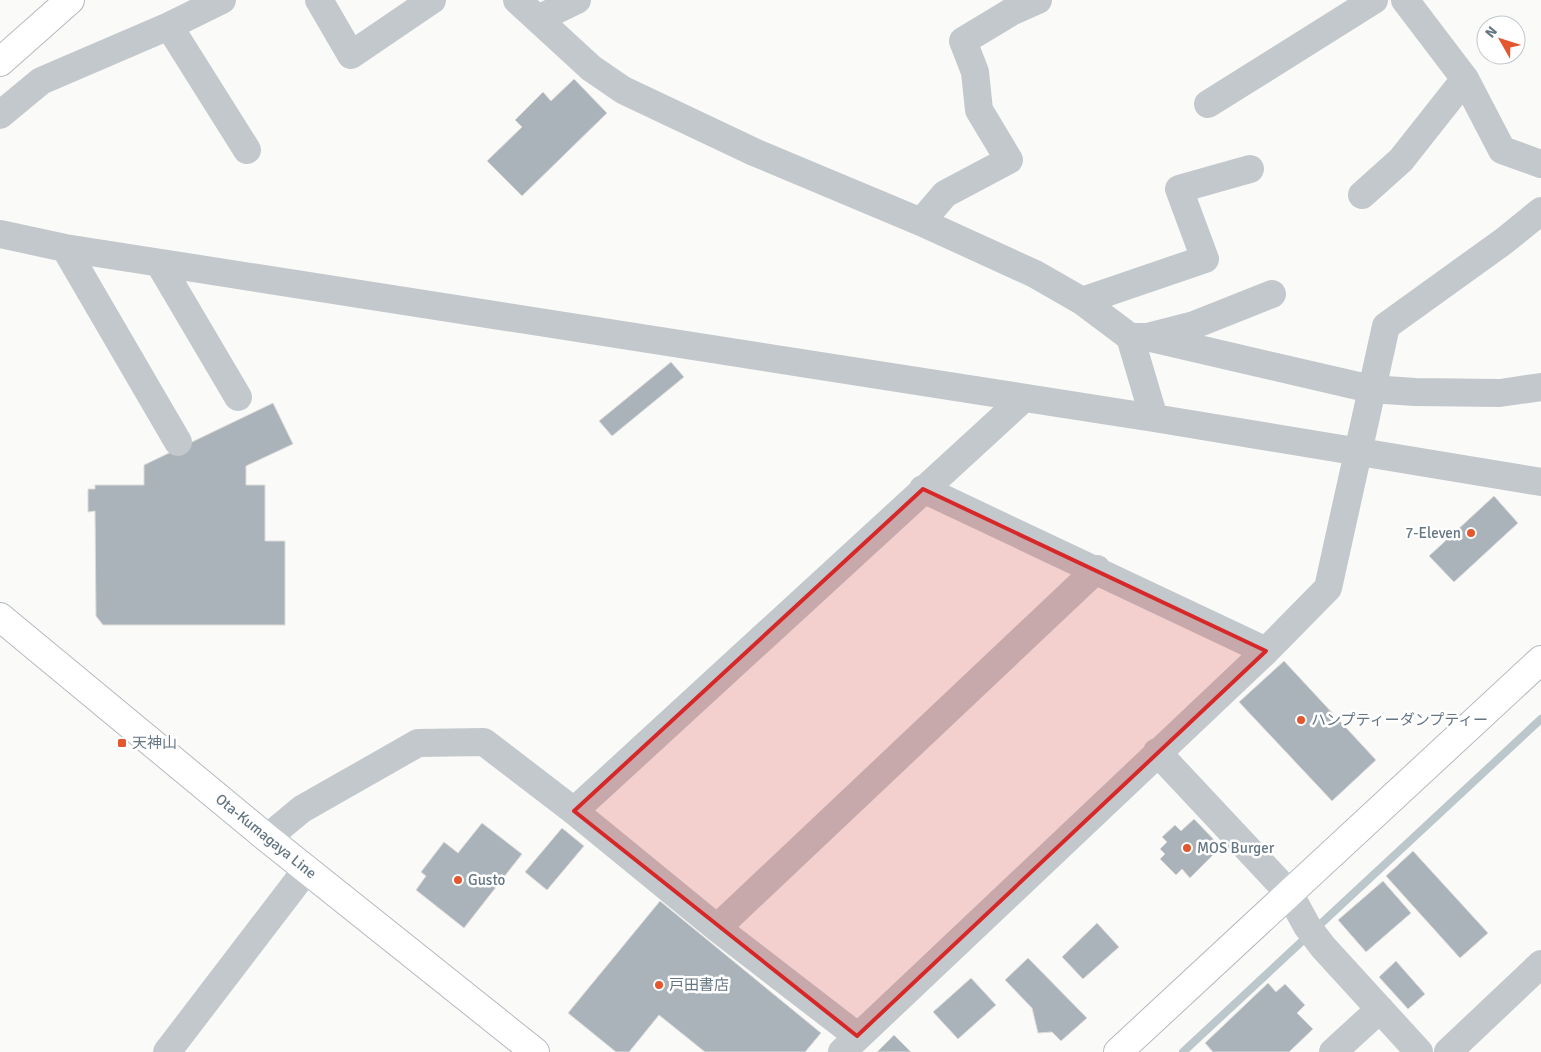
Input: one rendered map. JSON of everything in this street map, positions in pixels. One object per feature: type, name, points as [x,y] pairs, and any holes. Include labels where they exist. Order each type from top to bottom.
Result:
[{"type":"main road","points":[[0,62],[70,0]]},
{"type":"main road","name":"Ota-Kumagaya Line","points":[[0,617],[267,838],[535,1052]]},
{"type":"main road","points":[[1118,1052],[1541,660]]},
{"type":"street","points":[[0,115],[41,81],[169,26],[222,0]]},
{"type":"street","points":[[319,0],[351,55],[432,0]]},
{"type":"street","points":[[517,0],[590,68],[623,90],[754,152],[921,222],[1035,274],[1082,300],[1138,337],[1371,389],[1415,392],[1500,393],[1541,387]]},
{"type":"street","points":[[538,19],[577,0]]},
{"type":"street","points":[[921,222],[945,194],[1009,160],[979,110],[976,72],[963,41],[1007,6],[1038,0]]},
{"type":"street","points":[[1208,104],[1374,0]]},
{"type":"street","points":[[1405,0],[1465,79],[1502,150],[1541,164]]},
{"type":"street","points":[[169,26],[247,150]]},
{"type":"street","points":[[1362,194],[1400,160],[1465,79]]},
{"type":"street","points":[[1082,300],[1205,259],[1179,189],[1250,169]]},
{"type":"street","points":[[267,838],[302,809],[418,743],[484,742],[574,811],[716,928],[849,1044],[1266,650],[1328,588],[1356,452],[1386,326],[1504,241],[1541,211]]},
{"type":"street","points":[[0,234],[65,248],[1154,418],[1541,482]]},
{"type":"street","points":[[65,248],[178,442]]},
{"type":"street","points":[[158,262],[238,397]]},
{"type":"street","points":[[1138,337],[1194,325],[1272,294]]},
{"type":"street","points":[[1138,337],[1154,418]]},
{"type":"street","points":[[574,811],[922,489],[1024,398]]},
{"type":"street","points":[[922,489],[1266,650]]},
{"type":"street","points":[[716,928],[1096,570]]},
{"type":"street","points":[[1157,752],[1289,893],[1315,937],[1420,1052]]},
{"type":"street","points":[[167,1052],[307,869]]},
{"type":"street","points":[[1448,1052],[1541,964]]},
{"type":"street","points":[[1333,1052],[1380,1009]]},
{"type":"highlighted area","points":[[923,489],[1266,651],[857,1036],[574,811]]},
{"type":"building","points":[[574,79],[607,113],[522,196],[487,161],[522,127],[515,120],[543,92],[551,101]]},
{"type":"building","points":[[671,362],[684,377],[612,436],[599,421]]},
{"type":"building","points":[[273,403],[293,444],[246,466],[246,485],[265,485],[265,541],[285,541],[285,625],[103,625],[96,616],[95,511],[88,512],[88,489],[95,489],[95,485],[144,485],[144,465]]},
{"type":"building","points":[[1494,496],[1518,523],[1454,582],[1429,556]]},
{"type":"building","points":[[1284,661],[1376,760],[1332,801],[1239,702]]},
{"type":"building","points":[[1194,819],[1221,847],[1190,878],[1182,869],[1176,875],[1160,859],[1165,854],[1160,849],[1167,842],[1162,837],[1175,825],[1181,831]]},
{"type":"building","points":[[482,823],[522,854],[464,928],[416,890],[426,876],[421,872],[444,842],[458,853]]},
{"type":"building","points":[[562,828],[584,846],[547,890],[525,872]]},
{"type":"building","points":[[1413,851],[1488,933],[1460,958],[1386,876]]},
{"type":"building","points":[[1383,881],[1411,913],[1366,952],[1338,920]]},
{"type":"building","points":[[660,901],[821,1033],[805,1052],[705,1052],[659,1015],[629,1052],[616,1052],[568,1013]]},
{"type":"building","points":[[1097,923],[1119,947],[1083,979],[1062,957]]},
{"type":"building","points":[[1028,958],[1087,1018],[1061,1041],[1052,1032],[1038,1033],[1032,1008],[1005,980]]},
{"type":"building","points":[[1396,961],[1425,994],[1408,1009],[1379,977]]},
{"type":"building","points":[[971,978],[996,1005],[958,1039],[933,1012]]},
{"type":"building","points":[[1268,983],[1276,992],[1285,984],[1305,1005],[1297,1013],[1313,1029],[1289,1052],[1213,1052],[1205,1043]]},
{"type":"building","points":[[894,1035],[911,1052],[877,1052]]},
{"type":"waterway","points":[[1183,1052],[1541,719]]},
{"type":"place","name":"7-Eleven","points":[[1471,533]]},
{"type":"place","name":"ハンプティーダンプティー","points":[[1301,720]]},
{"type":"place","name":"天神山","points":[[122,743]]},
{"type":"place","name":"MOS Burger","points":[[1187,848]]},
{"type":"place","name":"Gusto","points":[[458,880]]},
{"type":"place","name":"戸田書店","points":[[659,985]]}]
